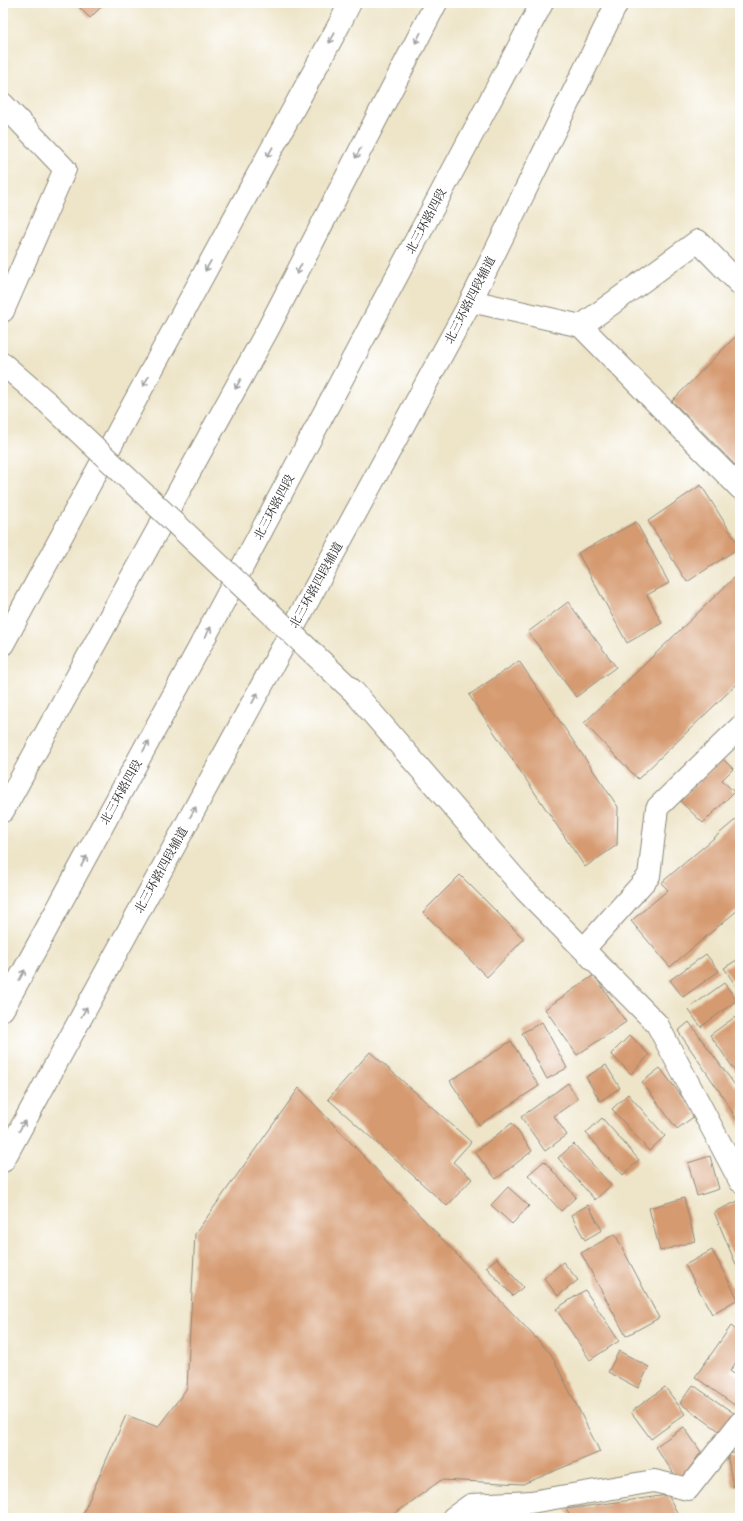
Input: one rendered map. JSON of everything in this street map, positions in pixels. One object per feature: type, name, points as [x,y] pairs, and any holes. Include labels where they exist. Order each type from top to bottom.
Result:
[{"type":"main road","points":[[3,644],[350,3]]},
{"type":"main road","points":[[3,811],[268,329],[436,3]]},
{"type":"main road","name":"北三环路四段","points":[[3,1009],[202,643],[542,3]]},
{"type":"main road","name":"北三环路四段辅道","points":[[3,1161],[471,301],[617,3]]},
{"type":"main road","points":[[3,104],[65,169],[3,311]]},
{"type":"main road","points":[[581,326],[698,241],[740,284]]},
{"type":"main road","points":[[471,301],[581,326],[740,488]]},
{"type":"main road","points":[[3,364],[48,403],[354,692],[524,890],[657,1024],[740,1181]]},
{"type":"main road","points":[[584,949],[649,876],[657,808],[740,727]]},
{"type":"main road","points":[[453,1518],[471,1505],[531,1502],[654,1481],[688,1489],[740,1423]]},
{"type":"building","points":[[75,3],[105,3],[90,18]]},
{"type":"building","points":[[740,332],[740,470],[672,401]]},
{"type":"building","points":[[701,485],[740,547],[687,582],[648,521]]},
{"type":"building","points":[[636,522],[669,583],[647,595],[662,623],[627,643],[578,553]]},
{"type":"building","points":[[740,572],[740,681],[638,779],[584,723]]},
{"type":"building","points":[[568,602],[616,667],[576,697],[528,632]]},
{"type":"building","points":[[519,661],[618,807],[617,845],[585,867],[469,695]]},
{"type":"building","points":[[722,758],[733,769],[722,780],[734,792],[703,823],[680,801]]},
{"type":"building","points":[[740,816],[740,908],[670,967],[631,921],[668,890],[661,883]]},
{"type":"building","points":[[460,875],[524,939],[487,977],[423,912]]},
{"type":"building","points":[[706,954],[719,971],[683,997],[670,980]]},
{"type":"building","points":[[740,958],[740,992],[724,968]]},
{"type":"building","points":[[594,975],[626,1022],[577,1055],[545,1009]]},
{"type":"building","points":[[724,983],[737,1000],[701,1027],[688,1009]]},
{"type":"building","points":[[735,1017],[740,1023],[740,1069],[736,1072],[710,1035]]},
{"type":"building","points":[[542,1022],[567,1068],[547,1079],[522,1033]]},
{"type":"building","points":[[689,1022],[740,1092],[740,1126],[724,1098],[678,1031]]},
{"type":"building","points":[[630,1035],[649,1055],[631,1074],[611,1054]]},
{"type":"building","points":[[511,1041],[539,1086],[479,1125],[450,1081]]},
{"type":"building","points":[[370,1052],[471,1142],[453,1162],[472,1179],[447,1206],[328,1099]]},
{"type":"building","points":[[606,1065],[620,1088],[600,1101],[586,1077]]},
{"type":"building","points":[[660,1068],[696,1115],[677,1129],[642,1082]]},
{"type":"building","points":[[568,1083],[578,1099],[554,1116],[567,1135],[545,1151],[521,1117]]},
{"type":"building","points":[[299,1088],[551,1354],[600,1452],[523,1484],[441,1480],[389,1518],[81,1518],[126,1415],[158,1427],[187,1388],[195,1234]]},
{"type":"building","points":[[628,1094],[665,1136],[649,1151],[612,1109]]},
{"type":"building","points":[[602,1118],[639,1160],[623,1175],[586,1133]]},
{"type":"building","points":[[512,1123],[532,1151],[496,1179],[475,1152]]},
{"type":"building","points":[[574,1144],[611,1185],[595,1200],[558,1158]]},
{"type":"building","points":[[710,1156],[719,1189],[697,1196],[688,1163]]},
{"type":"building","points":[[544,1161],[576,1197],[561,1211],[528,1175]]},
{"type":"building","points":[[508,1187],[529,1206],[512,1224],[491,1205]]},
{"type":"building","points":[[684,1198],[695,1241],[660,1251],[649,1208]]},
{"type":"building","points":[[738,1201],[740,1206],[740,1274],[714,1212]]},
{"type":"building","points":[[588,1205],[602,1230],[585,1240],[571,1215]]},
{"type":"building","points":[[615,1234],[659,1318],[626,1336],[581,1253]]},
{"type":"building","points":[[712,1250],[738,1299],[712,1314],[685,1265]]},
{"type":"building","points":[[497,1258],[523,1287],[513,1296],[486,1267]]},
{"type":"building","points":[[563,1262],[578,1280],[558,1296],[544,1278]]},
{"type":"building","points":[[585,1290],[619,1341],[590,1360],[556,1309]]},
{"type":"building","points":[[731,1326],[740,1333],[740,1356],[730,1371],[740,1378],[740,1409],[695,1377]]},
{"type":"building","points":[[619,1351],[649,1367],[638,1388],[608,1372]]},
{"type":"building","points":[[693,1385],[735,1414],[722,1433],[680,1403]]},
{"type":"building","points":[[665,1387],[685,1414],[651,1439],[631,1412]]},
{"type":"building","points":[[684,1427],[701,1452],[680,1482],[655,1447]]},
{"type":"building","points":[[740,1452],[740,1486],[733,1487],[727,1454]]},
{"type":"building","points":[[668,1495],[680,1518],[571,1518],[566,1509]]}]
